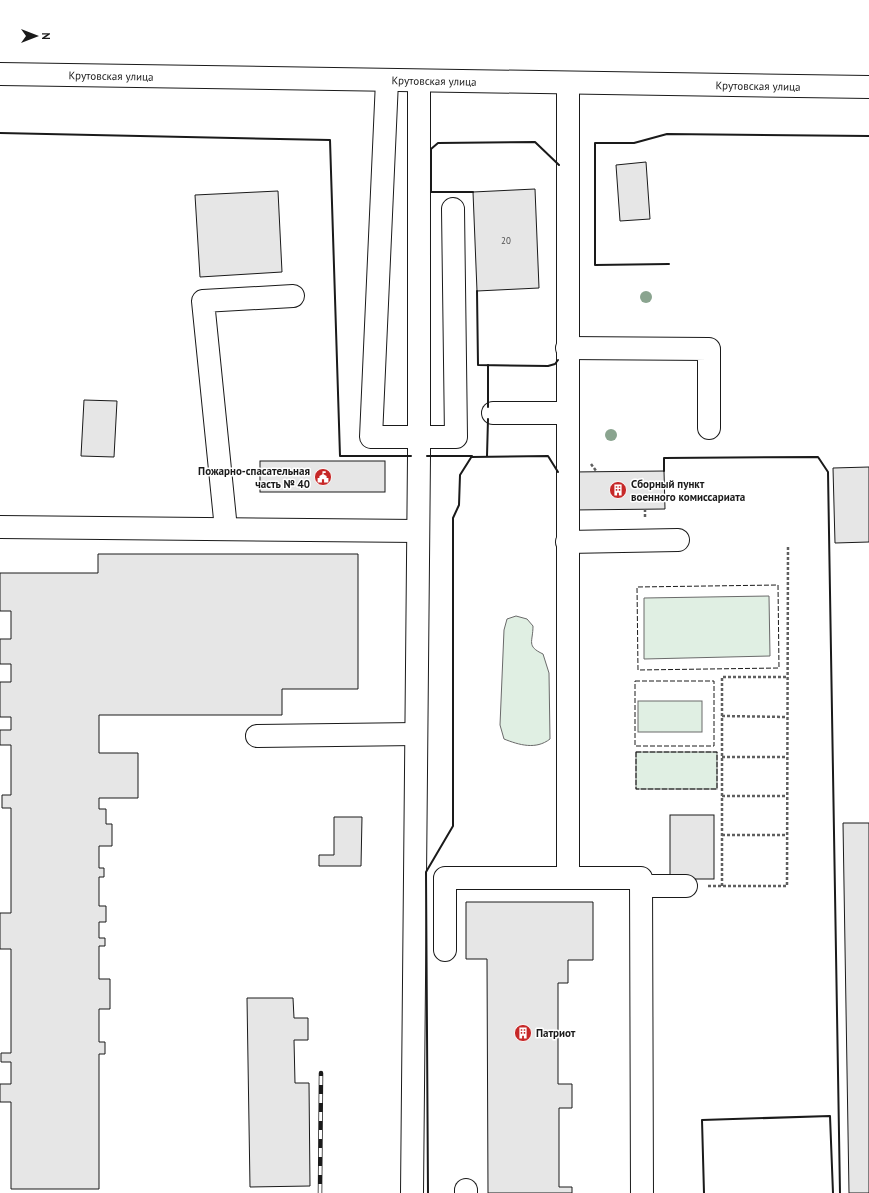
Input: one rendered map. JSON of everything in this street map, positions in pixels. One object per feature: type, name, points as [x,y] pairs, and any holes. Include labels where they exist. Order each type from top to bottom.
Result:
[{"type":"street","name":"Крутовская улица","points":[[0,74],[568,84],[869,87]]},
{"type":"street","points":[[387,80],[371,437],[456,437],[453,209]]},
{"type":"street","points":[[412,1193],[419,437],[419,81]]},
{"type":"street","points":[[568,84],[568,878]]},
{"type":"street","points":[[226,529],[203,301],[293,296]]},
{"type":"street","points":[[568,348],[709,348],[709,428]]},
{"type":"street","points":[[493,413],[568,413]]},
{"type":"street","points":[[0,527],[418,530]]},
{"type":"street","points":[[567,542],[678,540]]},
{"type":"street","points":[[257,736],[416,734]]},
{"type":"street","points":[[445,950],[445,878],[641,878],[642,1193]]},
{"type":"street","points":[[641,886],[686,886]]},
{"type":"path","points":[[686,886],[787,886],[788,546]]},
{"type":"path","points":[[722,886],[722,677],[788,677]]},
{"type":"path","points":[[722,716],[787,717]]},
{"type":"path","points":[[722,757],[787,758]]},
{"type":"path","points":[[722,796],[787,796]]},
{"type":"path","points":[[722,835],[787,835]]},
{"type":"green space","points":[[769,596],[770,656],[644,659],[644,598]]},
{"type":"green space","points":[[516,616],[527,619],[533,626],[532,646],[543,654],[549,673],[550,739],[533,745],[521,745],[504,739],[500,725],[504,630],[507,619]]},
{"type":"green space","points":[[638,701],[702,701],[702,732],[638,732]]},
{"type":"green space","points":[[636,752],[717,752],[717,789],[636,789]]},
{"type":"building","points":[[646,162],[650,219],[620,221],[616,165]]},
{"type":"building","points":[[535,189],[539,288],[477,291],[473,192]]},
{"type":"building","points":[[278,191],[282,272],[200,277],[195,195]]},
{"type":"building","points":[[84,400],[117,401],[114,457],[81,456]]},
{"type":"building","name":"Пожарно-спасательная часть № 40","points":[[260,461],[385,461],[385,492],[260,492]]},
{"type":"building","points":[[869,467],[869,542],[835,543],[833,468]]},
{"type":"building","name":"Сборный пункт военного комиссариата","points":[[664,471],[665,509],[572,510],[572,472]]},
{"type":"building","points":[[98,554],[358,554],[358,689],[282,689],[282,715],[99,715],[99,753],[138,753],[138,798],[99,798],[99,809],[106,809],[106,824],[112,824],[112,846],[99,846],[99,868],[104,868],[104,877],[99,877],[99,906],[106,906],[106,922],[99,922],[99,938],[105,938],[105,946],[99,946],[99,979],[110,979],[110,1009],[99,1009],[99,1042],[105,1042],[105,1054],[99,1054],[99,1189],[11,1189],[11,1102],[0,1102],[0,1084],[11,1084],[11,1062],[1,1062],[1,1053],[11,1053],[11,949],[0,949],[0,913],[11,913],[11,808],[2,808],[2,795],[11,795],[11,745],[0,745],[0,730],[11,730],[11,717],[0,717],[0,682],[11,682],[11,664],[0,664],[0,639],[11,639],[11,611],[0,611],[0,573],[98,573]]},
{"type":"building","points":[[670,815],[714,815],[714,879],[670,879]]},
{"type":"building","points":[[334,817],[362,817],[361,866],[319,866],[319,855],[334,855]]},
{"type":"building","points":[[843,823],[869,823],[869,1193],[849,1193]]},
{"type":"building","name":"Патриот","points":[[466,902],[593,902],[593,960],[568,960],[568,983],[558,983],[558,1084],[572,1084],[572,1108],[559,1108],[559,1187],[572,1187],[572,1193],[488,1193],[487,959],[466,959]]},
{"type":"building","points":[[247,998],[293,998],[294,1018],[308,1018],[308,1040],[294,1040],[295,1083],[309,1083],[310,1186],[250,1187]]},
{"type":"railway","points":[[320,1193],[321,1073]]},
{"type":"fence","points":[[778,585],[779,668],[638,670],[637,587],[778,585]]},
{"type":"fence","points":[[635,681],[714,681],[714,746],[635,746],[635,681]]},
{"type":"fence","points":[[636,752],[717,752],[717,789],[636,789],[636,752]]},
{"type":"wall","points":[[0,133],[330,140],[340,456],[411,456]]},
{"type":"wall","points":[[669,264],[595,265],[595,143],[634,143],[667,134],[869,136]]},
{"type":"wall","points":[[473,192],[431,192],[431,149],[438,143],[535,142],[559,165]]},
{"type":"wall","points":[[477,291],[478,365],[548,366],[555,364],[558,360]]},
{"type":"wall","points":[[488,365],[488,407]]},
{"type":"wall","points":[[487,456],[488,419]]},
{"type":"wall","points":[[427,456],[472,456],[460,475],[459,505],[453,518],[453,826],[426,872],[428,1193]]},
{"type":"wall","points":[[471,457],[548,456],[558,472]]},
{"type":"wall","points":[[664,471],[664,458],[818,457],[828,472],[840,1193]]},
{"type":"wall","points":[[704,1193],[702,1120],[830,1116],[833,1193]]},
{"type":"place","name":"Пожарно-спасательная часть № 40","points":[[323,477]]},
{"type":"place","name":"Сборный пункт военного комиссариата","points":[[618,490]]},
{"type":"place","name":"Патриот","points":[[523,1033]]}]
